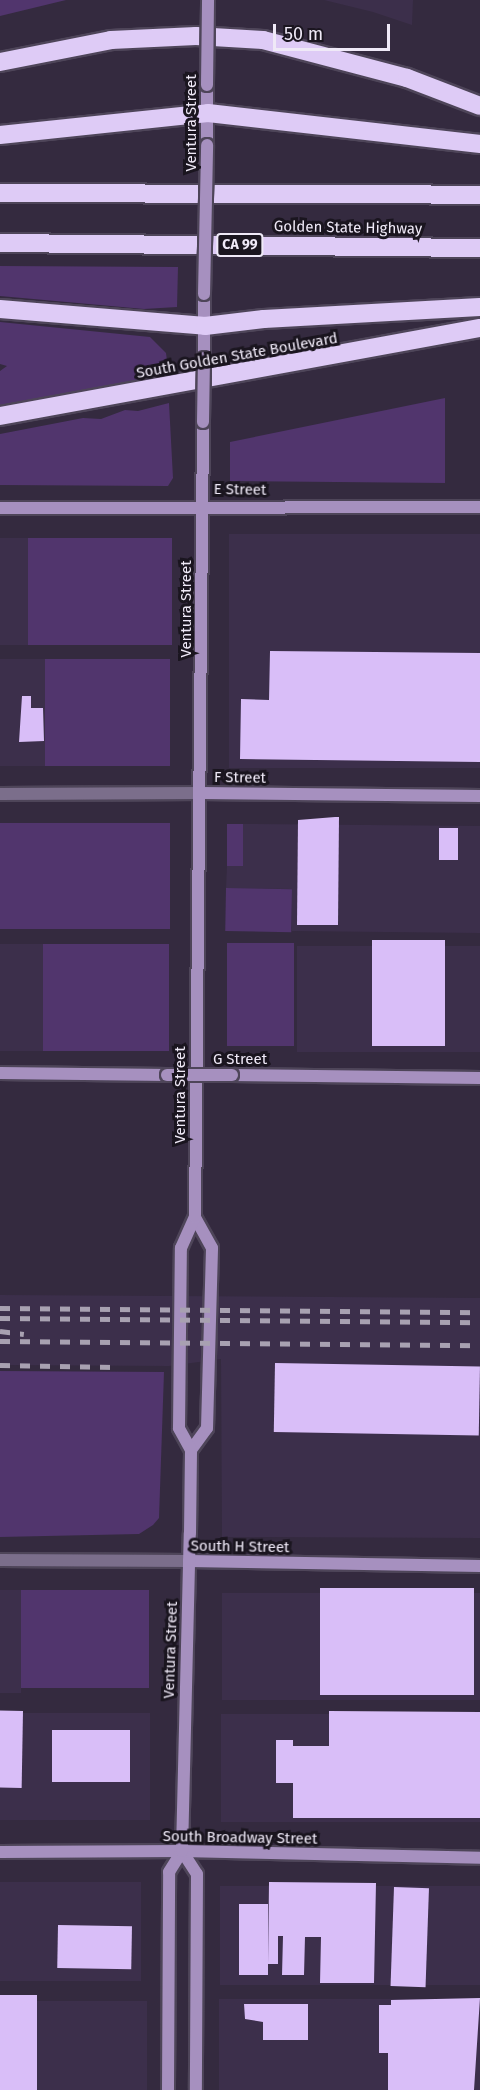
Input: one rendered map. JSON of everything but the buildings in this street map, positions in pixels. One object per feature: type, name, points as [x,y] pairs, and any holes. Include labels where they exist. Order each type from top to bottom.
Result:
[{"type":"highway","points":[[0,62],[57,47],[111,40],[196,36],[262,40],[407,78],[480,106]]},
{"type":"highway","points":[[0,135],[207,113],[480,144]]},
{"type":"highway","points":[[0,193],[480,195]]},
{"type":"highway","name":"Golden State Highway","points":[[0,243],[480,248]]},
{"type":"highway","points":[[0,309],[205,327],[264,319],[480,307]]},
{"type":"highway","name":"South Golden State Boulevard","points":[[0,416],[480,328]]},
{"type":"main road","name":"Ventura Street","points":[[168,2090],[169,1872],[182,1851],[189,1561],[191,1450],[179,1428],[181,1248],[195,1217],[208,0]]},
{"type":"main road","name":"E Street","points":[[0,508],[203,505],[480,507]]},
{"type":"main road","name":"F Street","points":[[201,793],[480,796]]},
{"type":"main road","name":"G Street","points":[[0,1073],[480,1078]]},
{"type":"main road","name":"Ventura Street","points":[[191,1450],[207,1428],[212,1248],[195,1217]]},
{"type":"main road","name":"South H Street","points":[[189,1561],[480,1566]]},
{"type":"main road","name":"South Broadway Street","points":[[0,1852],[182,1851],[480,1858]]},
{"type":"main road","points":[[182,1851],[197,1874],[196,2090]]},
{"type":"street","name":"F Street","points":[[0,795],[201,793]]},
{"type":"street","name":"South H Street","points":[[0,1560],[189,1561]]},
{"type":"shaded area","points":[[0,0],[66,0],[0,16]]},
{"type":"shaded area","points":[[324,0],[413,0],[412,25],[373,12]]},
{"type":"shaded area","points":[[0,266],[178,267],[177,307],[144,309],[0,296]]},
{"type":"shaded area","points":[[0,322],[150,337],[166,353],[169,376],[0,405],[0,371],[7,366],[0,364]]},
{"type":"shaded area","points":[[445,398],[445,483],[230,481],[230,442]]},
{"type":"shaded area","points":[[169,403],[173,478],[168,486],[0,485],[0,434],[83,418],[101,419],[125,410],[138,411]]},
{"type":"shaded area","points":[[229,534],[480,534],[480,768],[229,768]]},
{"type":"shaded area","points":[[0,538],[28,538],[28,645],[0,645]]},
{"type":"shaded area","points":[[28,538],[172,538],[172,645],[28,645]]},
{"type":"shaded area","points":[[0,659],[45,659],[45,766],[0,766]]},
{"type":"shaded area","points":[[45,659],[170,659],[170,766],[45,766]]},
{"type":"shaded area","points":[[0,823],[170,823],[170,929],[0,929]]},
{"type":"shaded area","points":[[227,824],[243,824],[243,866],[227,866]]},
{"type":"shaded area","points":[[243,824],[480,826],[480,933],[292,931],[292,889],[226,888],[227,866],[243,865]]},
{"type":"shaded area","points":[[226,888],[292,889],[291,932],[225,931]]},
{"type":"shaded area","points":[[227,943],[294,943],[294,1046],[227,1046]]},
{"type":"shaded area","points":[[0,944],[43,944],[43,1051],[0,1051]]},
{"type":"shaded area","points":[[43,944],[169,944],[169,1051],[43,1051]]},
{"type":"shaded area","points":[[297,946],[480,946],[480,1052],[297,1052]]},
{"type":"shaded area","points":[[0,1295],[480,1298],[480,1538],[222,1537],[221,1359],[169,1366],[0,1365]]},
{"type":"shaded area","points":[[0,1371],[164,1372],[159,1518],[153,1525],[139,1534],[0,1537]]},
{"type":"shaded area","points":[[0,1590],[21,1590],[21,1693],[0,1693]]},
{"type":"shaded area","points":[[21,1590],[149,1590],[149,1688],[21,1688]]},
{"type":"shaded area","points":[[222,1593],[480,1593],[480,1700],[222,1700]]},
{"type":"shaded area","points":[[0,1713],[150,1713],[150,1820],[0,1820]]},
{"type":"shaded area","points":[[221,1714],[480,1714],[480,1822],[221,1822]]},
{"type":"shaded area","points":[[0,1882],[141,1882],[141,1981],[0,1981]]},
{"type":"shaded area","points":[[220,1886],[480,1886],[480,1985],[220,1985]]},
{"type":"shaded area","points":[[219,1999],[480,1999],[480,2090],[219,2090]]},
{"type":"shaded area","points":[[0,2001],[147,2001],[147,2090],[0,2090]]},
{"type":"railway","points":[[0,1308],[480,1312]]},
{"type":"railway","points":[[0,1318],[480,1322]]},
{"type":"railway","points":[[0,1331],[24,1334]]},
{"type":"railway","points":[[0,1341],[480,1345]]},
{"type":"railway","points":[[0,1365],[115,1367]]}]
